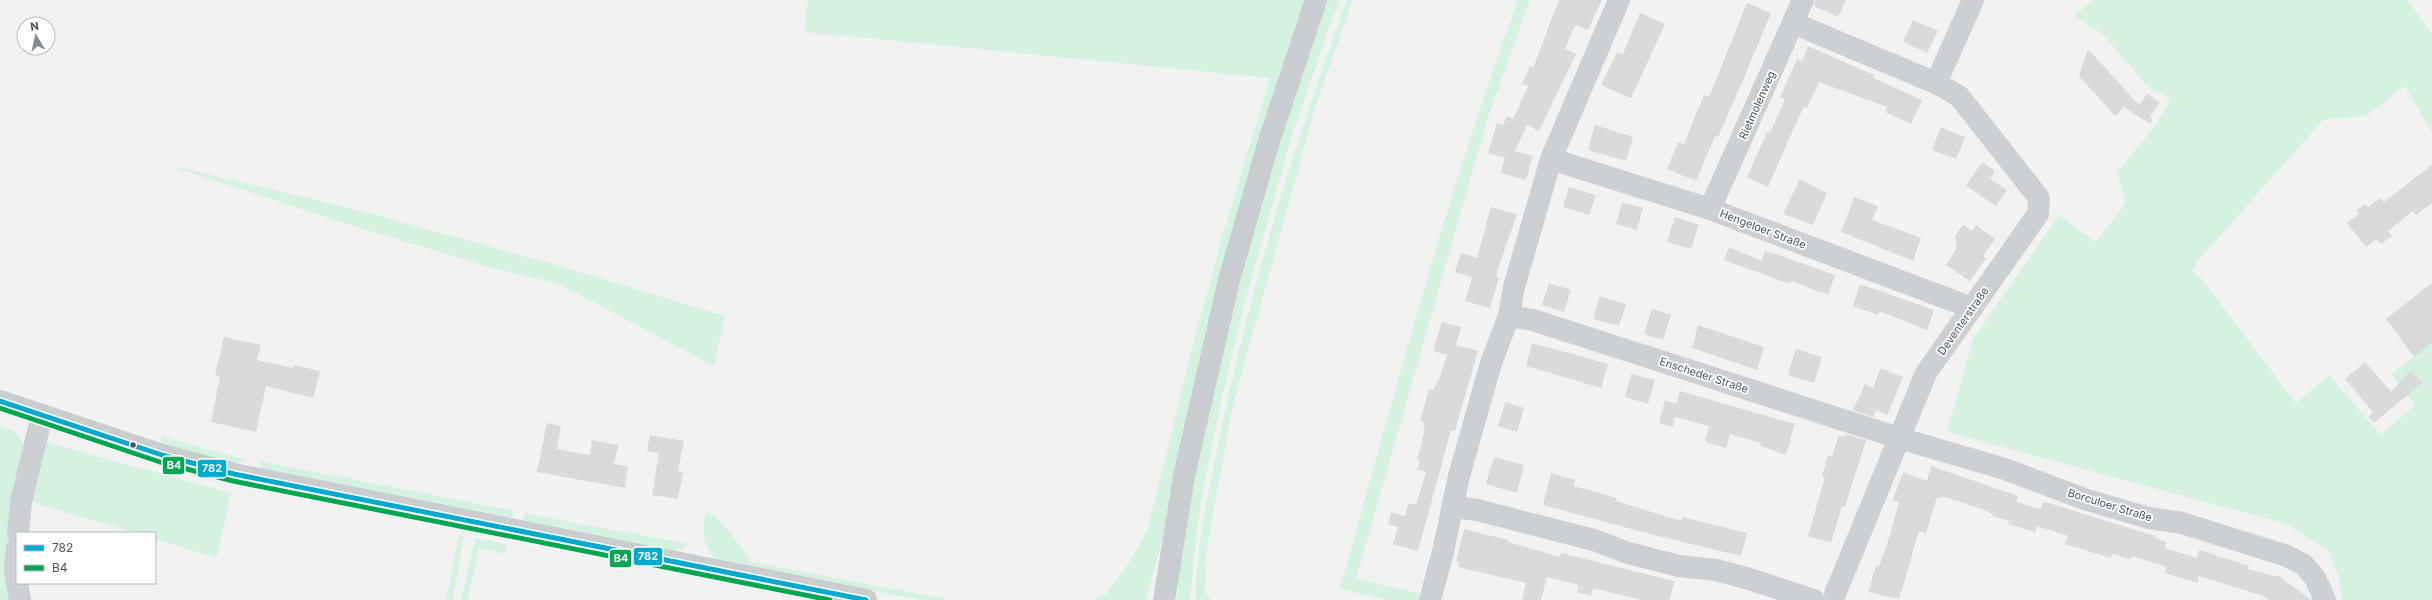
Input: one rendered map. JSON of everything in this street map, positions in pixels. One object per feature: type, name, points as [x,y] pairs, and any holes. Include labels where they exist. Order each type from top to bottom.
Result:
[{"type":"main road","points":[[1164,600],[1184,476],[1229,280],[1269,141],[1316,0]]},
{"type":"main road","points":[[0,401],[162,455],[234,474],[866,600]]},
{"type":"street","points":[[1430,600],[1454,507],[1459,476],[1491,363],[1509,316],[1514,287],[1551,159],[1619,0]]},
{"type":"street","name":"Rietmolenweg","points":[[1710,209],[1803,0]]},
{"type":"street","points":[[1936,83],[1973,0]]},
{"type":"street","name":"Deventerstraße","points":[[1793,23],[1936,83],[1959,96],[2039,198],[2038,214],[1926,373],[1833,598]]},
{"type":"street","name":"Hengeloer Straße","points":[[1551,159],[1710,209],[1972,308]]},
{"type":"street","name":"Enscheder Straße","points":[[1509,316],[1541,322],[1899,438]]},
{"type":"street","points":[[18,532],[21,502],[42,415]]},
{"type":"street","name":"Borculoer Straße","points":[[1899,438],[2005,469],[2108,506],[2149,518],[2182,523],[2287,556],[2304,565],[2315,578],[2326,600]]},
{"type":"street","points":[[1454,507],[1477,510],[1594,540],[1628,553],[1679,566],[1716,570],[1814,600]]},
{"type":"street","points":[[16,559],[16,576]]},
{"type":"street","points":[[17,584],[20,600]]},
{"type":"green space","points":[[808,0],[1308,0],[1146,600],[1094,600],[1107,593],[1131,560],[1148,528],[1194,341],[1223,234],[1270,78],[804,32]]},
{"type":"green space","points":[[1326,0],[1339,0],[1293,132],[1244,305],[1223,392],[1200,506],[1190,600],[1177,600],[1178,572],[1209,398],[1269,168]]},
{"type":"green space","points":[[1347,0],[1353,0],[1316,105],[1234,401],[1207,546],[1205,592],[1211,600],[1196,600],[1197,561],[1203,520],[1231,384],[1245,328],[1259,273],[1291,163]]},
{"type":"green space","points":[[1518,0],[1530,0],[1488,117],[1356,579],[1420,594],[1418,600],[1387,600],[1340,589],[1445,219],[1492,73]]},
{"type":"green space","points":[[2093,0],[2407,0],[2432,33],[2432,133],[2405,86],[2366,116],[2323,120],[2196,263],[2192,271],[2201,278],[2296,403],[2329,375],[2381,435],[2415,405],[2391,374],[2432,343],[2432,600],[2342,600],[2338,574],[2329,551],[2286,524],[1947,432],[1973,339],[2059,215],[2096,242],[2126,203],[2117,172],[2151,131],[2171,100],[2146,85],[2103,34],[2074,16]]},
{"type":"green space","points":[[165,164],[362,211],[563,267],[725,316],[714,366],[559,284],[489,267],[347,224]]},
{"type":"green space","points":[[0,426],[14,431],[25,446],[19,532],[16,532],[15,600],[0,600]]},
{"type":"green space","points":[[161,436],[244,459],[237,464],[162,446]]},
{"type":"green space","points":[[46,442],[231,493],[217,558],[156,539],[156,532],[132,532],[28,501]]},
{"type":"green space","points":[[259,461],[514,511],[512,519],[262,469]]},
{"type":"green space","points":[[705,512],[718,519],[737,541],[751,562],[951,600],[920,600],[716,560],[705,543]]},
{"type":"green space","points":[[524,513],[688,544],[684,548],[674,552],[523,522]]},
{"type":"green space","points":[[459,535],[464,536],[453,600],[446,600]]},
{"type":"green space","points":[[475,538],[507,544],[505,554],[479,548],[468,600],[461,600]]},
{"type":"building","points":[[1559,0],[1602,0],[1588,30],[1575,25],[1565,49],[1576,54],[1539,131],[1527,125],[1515,151],[1533,156],[1526,180],[1501,173],[1505,158],[1488,153],[1497,122],[1503,125],[1507,116],[1513,119],[1528,86],[1522,84],[1530,66],[1533,68]]},
{"type":"building","points":[[1815,0],[1846,0],[1838,17],[1814,6]]},
{"type":"building","points":[[1747,3],[1771,13],[1718,137],[1715,136],[1696,181],[1667,169],[1678,142],[1684,144],[1704,95],[1709,97]]},
{"type":"building","points":[[1640,13],[1665,24],[1631,98],[1601,85],[1617,52],[1623,54]]},
{"type":"building","points":[[1913,20],[1938,31],[1927,53],[1903,42]]},
{"type":"building","points":[[1808,46],[1874,75],[1873,78],[1922,100],[1911,124],[1885,112],[1887,107],[1819,82],[1807,108],[1804,107],[1797,121],[1768,187],[1747,177],[1767,132],[1770,133],[1785,99],[1780,97],[1797,59],[1802,61]]},
{"type":"building","points":[[2088,49],[2139,105],[2147,94],[2160,102],[2150,117],[2153,120],[2150,124],[2124,107],[2115,116],[2079,76]]},
{"type":"building","points":[[1595,125],[1633,137],[1626,161],[1588,150]]},
{"type":"building","points":[[1941,127],[1965,137],[1956,159],[1932,150]]},
{"type":"building","points":[[1982,162],[1995,171],[1990,179],[2007,190],[1996,206],[1966,186]]},
{"type":"building","points":[[2432,165],[2432,203],[2416,215],[2413,211],[2388,231],[2392,236],[2381,244],[2377,239],[2366,247],[2347,223],[2359,214],[2356,211],[2365,204],[2368,207],[2381,198],[2384,202]]},
{"type":"building","points":[[1800,179],[1827,193],[1813,225],[1783,214]]},
{"type":"building","points":[[1569,187],[1596,195],[1589,215],[1563,207]]},
{"type":"building","points":[[1854,197],[1878,206],[1872,220],[1921,238],[1913,261],[1841,232]]},
{"type":"building","points":[[1622,202],[1643,208],[1637,230],[1616,224]]},
{"type":"building","points":[[1491,207],[1517,214],[1500,263],[1496,277],[1499,278],[1490,308],[1465,301],[1472,277],[1455,272],[1461,253],[1477,258]]},
{"type":"building","points":[[1675,217],[1699,225],[1691,249],[1667,242]]},
{"type":"building","points":[[1963,225],[1972,231],[1976,225],[1995,239],[1983,256],[1986,258],[1970,281],[1946,265],[1957,248],[1955,236]]},
{"type":"building","points":[[1729,247],[1761,261],[1765,251],[1773,253],[1835,275],[1828,295],[1791,281],[1790,284],[1724,260]]},
{"type":"building","points":[[1549,283],[1571,290],[1564,312],[1542,305]]},
{"type":"building","points":[[2432,283],[2432,343],[2414,357],[2386,319]]},
{"type":"building","points":[[1860,284],[1934,310],[1927,330],[1879,311],[1878,315],[1853,306]]},
{"type":"building","points":[[1600,296],[1626,304],[1619,326],[1593,319]]},
{"type":"building","points":[[1652,309],[1671,315],[1663,340],[1644,334]]},
{"type":"building","points":[[1442,322],[1461,327],[1456,345],[1478,351],[1455,431],[1451,430],[1418,551],[1393,544],[1398,527],[1388,524],[1391,512],[1405,516],[1409,503],[1416,505],[1426,472],[1417,470],[1420,461],[1417,460],[1425,430],[1423,430],[1425,423],[1420,421],[1429,389],[1434,390],[1436,383],[1438,383],[1447,355],[1433,351]]},
{"type":"building","points":[[1698,325],[1764,347],[1757,370],[1692,348]]},
{"type":"building","points":[[224,337],[261,345],[257,360],[293,368],[294,365],[320,371],[313,398],[266,386],[256,432],[211,422],[220,377],[215,376]]},
{"type":"building","points":[[1532,343],[1608,364],[1601,388],[1526,366]]},
{"type":"building","points":[[1796,349],[1822,357],[1814,383],[1788,375]]},
{"type":"building","points":[[2365,362],[2391,392],[2410,371],[2423,382],[2374,423],[2368,417],[2373,412],[2345,379]]},
{"type":"building","points":[[1881,368],[1903,377],[1887,415],[1876,410],[1873,417],[1853,410],[1865,384],[1873,388]]},
{"type":"building","points":[[1631,374],[1655,380],[1648,404],[1625,397]]},
{"type":"building","points":[[1680,391],[1795,424],[1786,455],[1760,446],[1761,443],[1730,434],[1726,448],[1705,442],[1709,426],[1675,417],[1673,427],[1659,423],[1665,400],[1676,404]]},
{"type":"building","points":[[1505,402],[1524,408],[1517,432],[1498,426]]},
{"type":"building","points":[[547,423],[561,426],[557,449],[590,455],[592,440],[618,445],[614,464],[628,466],[625,488],[537,472]]},
{"type":"building","points":[[1845,434],[1866,440],[1845,507],[1842,506],[1831,543],[1808,536],[1825,477],[1822,477],[1828,455],[1832,456],[1839,435],[1844,437]]},
{"type":"building","points":[[650,435],[684,441],[678,471],[683,472],[678,499],[652,495],[659,453],[647,451]]},
{"type":"building","points":[[1494,457],[1524,465],[1517,493],[1486,484]]},
{"type":"building","points":[[1931,466],[2018,496],[2016,502],[2041,509],[2043,502],[2052,504],[2155,536],[2154,538],[2167,542],[2165,548],[2197,558],[2199,550],[2249,566],[2248,569],[2276,577],[2278,575],[2311,600],[2269,600],[2263,596],[2199,576],[2197,583],[2165,573],[2167,567],[2132,556],[2130,559],[2112,554],[2111,558],[2065,544],[2068,536],[2037,526],[2035,532],[2008,524],[2009,521],[1992,516],[1993,514],[1982,509],[1942,496],[1942,498],[1937,497],[1926,533],[1919,531],[1899,599],[1868,592],[1876,566],[1879,567],[1890,535],[1899,503],[1893,500],[1903,472],[1927,481]]},
{"type":"building","points":[[1551,473],[1575,480],[1573,486],[1617,498],[1616,501],[1681,521],[1682,517],[1747,533],[1741,556],[1650,534],[1543,505]]},
{"type":"building","points":[[1464,529],[1508,540],[1508,542],[1560,557],[1561,553],[1674,581],[1670,600],[1641,600],[1593,588],[1591,596],[1577,592],[1579,585],[1547,577],[1541,600],[1522,600],[1526,583],[1458,567],[1460,562],[1456,561]]},
{"type":"transit line","name":"782","points":[[0,401],[162,455],[234,474],[866,600]]},
{"type":"transit line","name":"B4","points":[[0,408],[160,462],[233,481],[830,600]]}]
